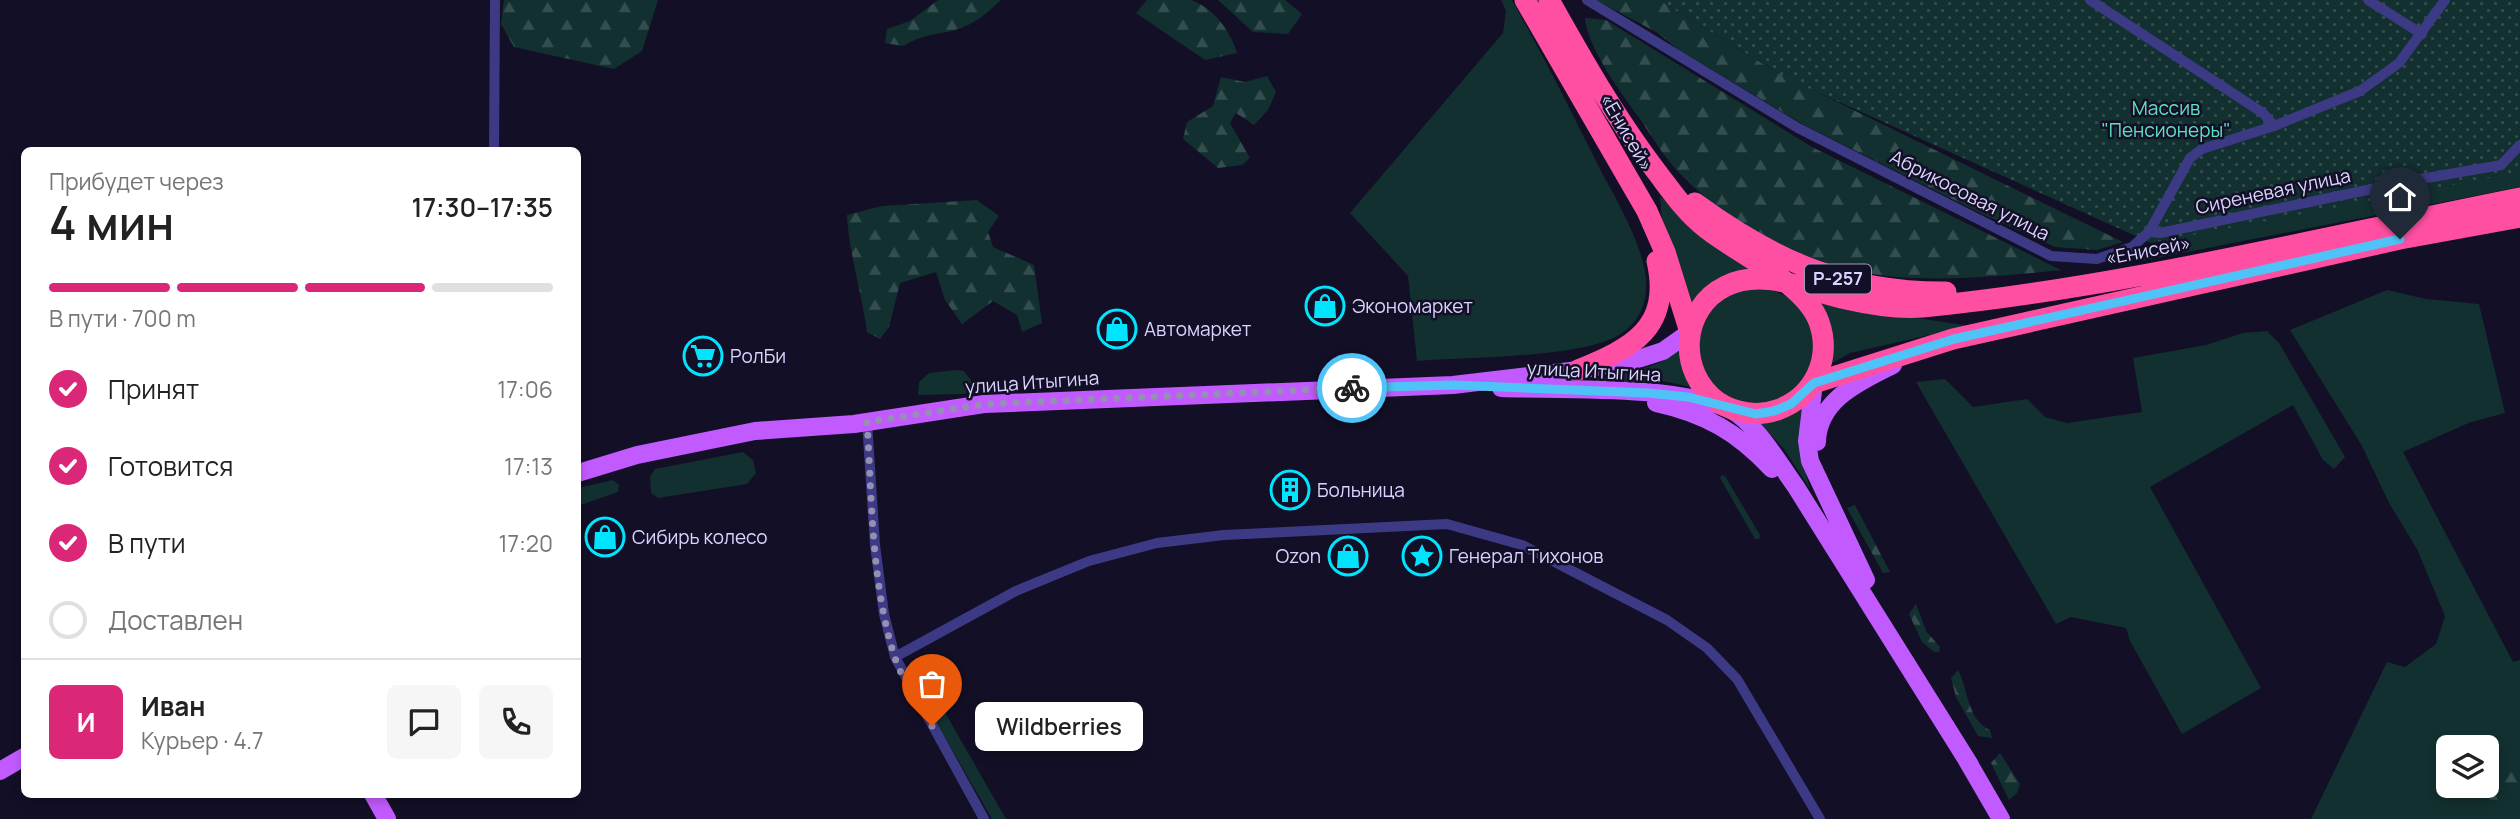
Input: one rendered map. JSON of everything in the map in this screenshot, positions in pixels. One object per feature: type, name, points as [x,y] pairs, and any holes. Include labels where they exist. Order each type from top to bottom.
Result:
[{"type":"highway","name":"«Енисей»","points":[[1525,0],[1647,211],[1665,252],[1690,332],[1690,362],[1696,376],[1715,400],[1732,410]]},
{"type":"highway","name":"«Енисей»","points":[[1550,0],[1632,140]]},
{"type":"highway","name":"Р-257","points":[[1632,140],[1684,209],[1705,228],[1800,294],[1818,320],[1824,349],[1814,383]]},
{"type":"highway","name":"Р-257","points":[[1632,140],[1681,192],[1711,214],[1748,240],[1817,273],[1861,285],[1915,292],[2089,285]]},
{"type":"highway","name":"«Енисей»","points":[[1690,332],[1696,315],[1708,299],[1724,286],[1743,279],[1764,278],[1847,299],[1903,309],[2089,285],[2520,198]]},
{"type":"highway","points":[[1581,381],[1637,340],[1648,327],[1659,306],[1661,279],[1647,211]]},
{"type":"highway","points":[[1732,410],[1756,414],[1774,411],[1791,404],[1814,383],[1932,345],[2400,239],[2520,216]]},
{"type":"main road","name":"улица Итыгина","points":[[1581,381],[1663,351],[1690,332]]},
{"type":"main road","points":[[1840,527],[1817,444],[1817,430],[1822,417],[1839,396],[1857,383],[1932,345]]},
{"type":"main road","name":"улица Итыгина","points":[[581,471],[637,455],[755,431],[867,422],[985,404],[1581,381],[1688,397],[1732,410]]},
{"type":"main road","points":[[1581,381],[1697,413],[1724,428],[1758,454],[1819,526]]},
{"type":"main road","points":[[1814,383],[1807,441],[1810,461],[1878,603],[2001,819]]},
{"type":"main road","points":[[1732,410],[1770,450],[1970,765]]},
{"type":"main road","points":[[0,771],[21,759]]},
{"type":"main road","points":[[375,798],[387,819]]},
{"type":"street","points":[[494,147],[495,0]]},
{"type":"street","name":"Абрикосовая улица","points":[[1587,0],[1798,128],[2051,256],[2097,259],[2132,247],[2149,232],[2190,158],[2202,149],[2274,126],[2360,91],[2399,62],[2445,0]]},
{"type":"street","points":[[2090,0],[2263,113],[2274,126]]},
{"type":"street","points":[[2368,0],[2422,34]]},
{"type":"street","name":"Сиреневая улица","points":[[2149,232],[2160,233],[2501,165],[2520,145]]},
{"type":"street","points":[[867,422],[875,545],[884,614],[895,657],[984,819]]},
{"type":"street","points":[[895,657],[1016,591],[1089,561],[1157,543],[1224,535],[1447,524],[1522,545],[1667,620],[1707,648],[1737,679],[1820,819]]},
{"type":"green space","points":[[504,0],[658,0],[642,51],[614,69],[514,47],[501,24]]},
{"type":"green space","points":[[938,0],[1001,0],[980,18],[962,28],[923,37],[903,46],[885,43],[887,29],[910,21]]},
{"type":"green space","points":[[1147,0],[1191,0],[1199,4],[1220,22],[1231,37],[1237,53],[1205,60],[1136,13]]},
{"type":"green space","points":[[1218,0],[1285,0],[1302,14],[1288,34],[1253,32]]},
{"type":"green space","points":[[1501,0],[1512,0],[1626,218],[1643,263],[1646,278],[1644,304],[1625,331],[1599,343],[1576,349],[1417,361],[1408,276],[1350,213],[1503,33],[1506,11]]},
{"type":"green space","points":[[1596,0],[1659,0],[1776,72],[2123,242],[2097,250],[2055,247],[1980,213],[1804,125],[1679,50],[1656,32]]},
{"type":"green space","name":"Массив \"Пенсионеры\"","points":[[1659,0],[2520,0],[2520,172],[2151,243],[1786,78]]},
{"type":"green space","points":[[1585,18],[1606,20],[1812,147],[2061,270],[1952,278],[1887,276],[1829,264],[1771,240],[1718,207],[1674,167],[1606,70],[1592,43]]},
{"type":"green space","points":[[1267,76],[1276,92],[1268,110],[1254,125],[1236,113],[1230,123],[1250,158],[1242,165],[1218,168],[1183,139],[1187,122],[1213,106],[1221,77],[1245,82]]},
{"type":"green space","points":[[2520,165],[2520,187],[2141,261],[2172,236]]},
{"type":"green space","points":[[1660,196],[1692,226],[1758,271],[1691,309],[1662,223]]},
{"type":"green space","points":[[977,200],[999,216],[988,232],[993,247],[1034,265],[1042,323],[1022,332],[1017,315],[993,301],[962,324],[945,300],[936,272],[900,283],[889,327],[880,339],[867,332],[847,215],[882,206]]},
{"type":"green space","points":[[1756,288],[1778,293],[1797,305],[1809,324],[1814,346],[1809,368],[1797,387],[1778,399],[1756,404],[1734,399],[1715,387],[1703,368],[1698,346],[1703,324],[1715,305],[1734,293]]},
{"type":"green space","points":[[2387,290],[2426,299],[2479,304],[2505,413],[2471,422],[2403,452],[2513,662],[2520,660],[2520,819],[2311,819],[2387,662],[2405,667],[2436,644],[2445,616],[2417,549],[2389,503],[2362,446],[2290,330]]},
{"type":"green space","points":[[1811,295],[1854,308],[1969,326],[1850,353],[1827,366]]},
{"type":"green space","points":[[2267,331],[2279,343],[2345,457],[2334,469],[2323,460],[2293,405],[2150,487],[2261,688],[2182,734],[2130,641],[2126,628],[2071,617],[2056,624],[1916,382],[1945,379],[1973,407],[2027,399],[2045,417],[2067,423],[2142,412],[2133,358],[2206,345],[2243,333]]},
{"type":"green space","points":[[1683,346],[1696,388],[1662,381],[1593,383],[1592,380],[1653,365]]},
{"type":"green space","points":[[964,371],[973,383],[973,389],[964,394],[918,395],[919,382],[929,373]]},
{"type":"green space","points":[[1805,403],[1801,436],[1810,489],[1784,449],[1758,421]]},
{"type":"green space","points":[[743,452],[753,460],[756,473],[747,484],[658,498],[651,493],[650,477],[655,469]]},
{"type":"green space","points":[[1722,475],[1760,535],[1759,539],[1755,539],[1720,478]]},
{"type":"green space","points":[[613,480],[619,485],[618,492],[581,505],[581,487]]},
{"type":"green space","points":[[1855,505],[1890,572],[1883,573],[1847,508]]},
{"type":"green space","points":[[1916,604],[1926,631],[1940,647],[1939,652],[1934,652],[1922,642],[1909,614]]},
{"type":"green space","points":[[915,660],[1006,819],[992,819],[913,682],[909,670]]},
{"type":"green space","points":[[1958,670],[1972,711],[1982,725],[1990,730],[1992,738],[1978,736],[1956,697],[1951,678]]},
{"type":"green space","points":[[2520,743],[2520,786],[2501,819],[2481,819],[2491,798],[2499,798],[2499,779],[2511,753]]},
{"type":"green space","points":[[2000,753],[2020,784],[2017,793],[2009,800],[1991,763]]},
{"type":"way so far","points":[[932,726],[895,657],[884,614],[875,545],[867,422],[985,404],[1352,388]]},
{"type":"place","name":"Экономаркет","points":[[1325,306]]},
{"type":"place","name":"Автомаркет","points":[[1117,329]]},
{"type":"place","name":"РолБи","points":[[703,356]]},
{"type":"place","name":"Больница","points":[[1290,490]]},
{"type":"place","name":"Сибирь колесо","points":[[605,537]]},
{"type":"place","name":"Ozon","points":[[1348,556]]},
{"type":"place","name":"Генерал Тихонов","points":[[1422,556]]},
{"type":"place","name":"Wildberries","points":[[932,726]]},
{"type":"route","points":[[1352,388],[1453,385],[1648,393],[1688,397],[1756,414],[1791,404],[1814,383],[1883,359],[1954,339],[2400,239]]}]
